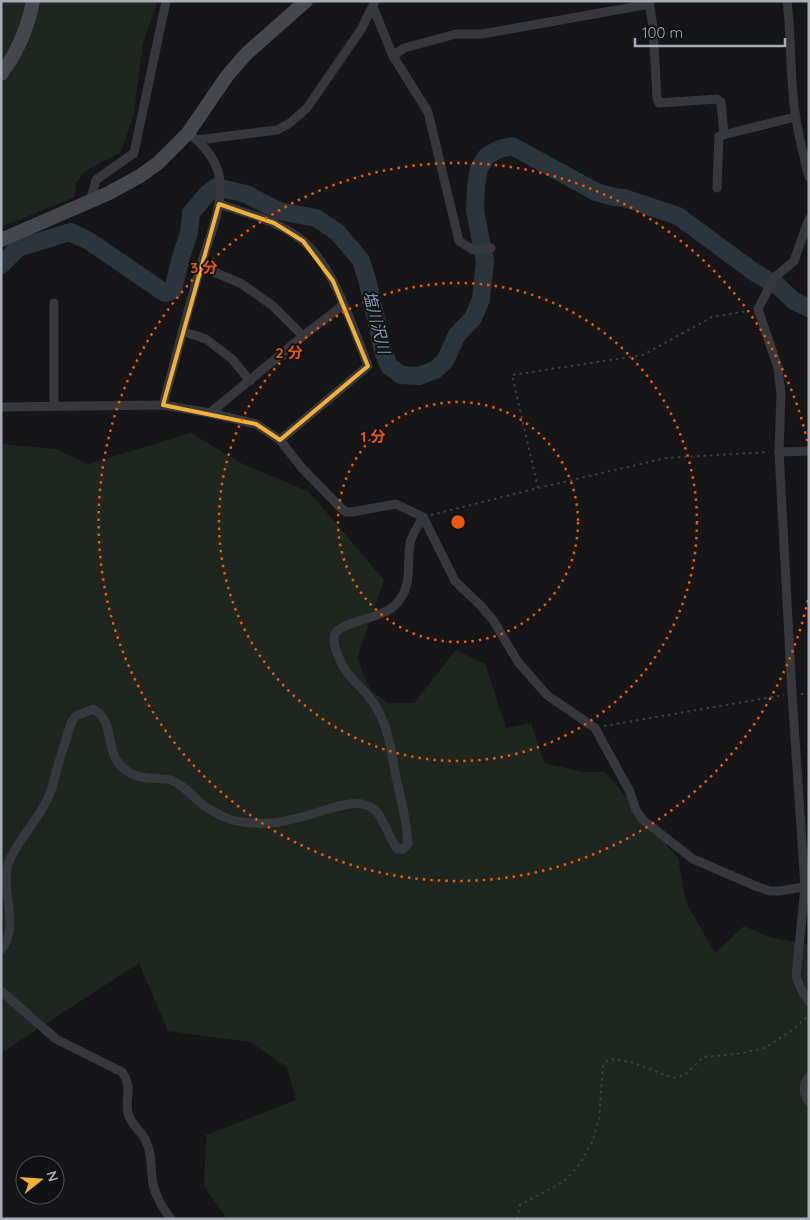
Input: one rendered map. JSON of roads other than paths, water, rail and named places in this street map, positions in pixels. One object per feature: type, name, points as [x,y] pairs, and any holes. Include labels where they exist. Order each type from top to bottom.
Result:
[{"type":"main road","points":[[1,74],[10,63],[18,47],[34,1]]},
{"type":"main road","points":[[1,240],[90,202],[140,176],[193,137],[227,76],[246,54],[306,1]]},
{"type":"street","points":[[90,202],[96,180],[134,153],[166,1]]},
{"type":"street","points":[[787,1],[793,95],[809,177]]},
{"type":"street","points":[[392,56],[404,48],[456,34],[482,34],[649,2],[653,27],[657,98],[659,103],[717,99],[721,102],[724,135]]},
{"type":"street","points":[[193,137],[277,130],[290,124],[307,108],[362,28],[374,4]]},
{"type":"street","points":[[374,4],[392,56],[428,112],[459,242],[473,250],[491,248]]},
{"type":"street","points":[[716,188],[719,136],[796,118]]},
{"type":"street","points":[[163,405],[200,266],[219,204],[219,175],[210,156],[193,137]]},
{"type":"street","points":[[219,204],[274,223],[304,241],[317,255],[332,281],[368,366],[280,440]]},
{"type":"street","points":[[809,218],[794,262],[774,278],[758,309],[778,368],[781,394],[779,452],[792,694],[807,886],[796,977],[809,1002]]},
{"type":"street","points":[[200,266],[242,284],[273,306],[303,336]]},
{"type":"street","points":[[54,303],[54,406]]},
{"type":"street","points":[[210,413],[303,336],[343,306]]},
{"type":"street","points":[[182,331],[206,339],[232,359],[250,381]]},
{"type":"street","points":[[1,408],[163,405],[210,413],[256,424],[280,440],[301,467],[346,512],[371,510],[396,504],[423,517],[455,580],[493,620],[518,662],[547,695],[595,728],[630,792],[636,810],[643,820],[693,860],[770,891],[807,886]]},
{"type":"street","points":[[779,452],[809,451]]},
{"type":"street","points":[[1,950],[6,944],[10,928],[6,879],[8,864],[20,840],[39,816],[49,797],[72,721],[76,716],[93,709],[101,714],[107,725],[114,755],[119,764],[129,774],[138,777],[172,780],[186,789],[204,806],[224,817],[246,823],[272,823],[314,814],[340,805],[363,804],[376,812],[394,846],[398,849],[403,849],[408,844],[392,750],[386,731],[375,704],[342,666],[334,644],[335,634],[342,627],[384,614],[394,607],[400,599],[406,587],[410,571],[410,543],[423,517]]},
{"type":"street","points":[[1,991],[56,1039],[122,1072],[127,1079],[129,1095],[127,1111],[151,1153],[153,1183],[158,1198],[171,1219]]},
{"type":"street","points":[[809,1077],[806,1080],[804,1089],[805,1096],[809,1102]]},
{"type":"waterway","name":"塩川沢川","points":[[1,265],[18,248],[70,232],[89,241],[165,293],[173,290],[189,233],[191,213],[207,194],[216,187],[246,194],[279,211],[316,218],[337,232],[361,260],[383,351],[389,366],[401,375],[419,376],[435,370],[445,361],[457,335],[473,318],[481,299],[485,261],[475,211],[479,168],[487,156],[499,149],[512,146],[596,192],[624,198],[678,216],[754,272],[778,286],[794,301],[809,308]]}]
